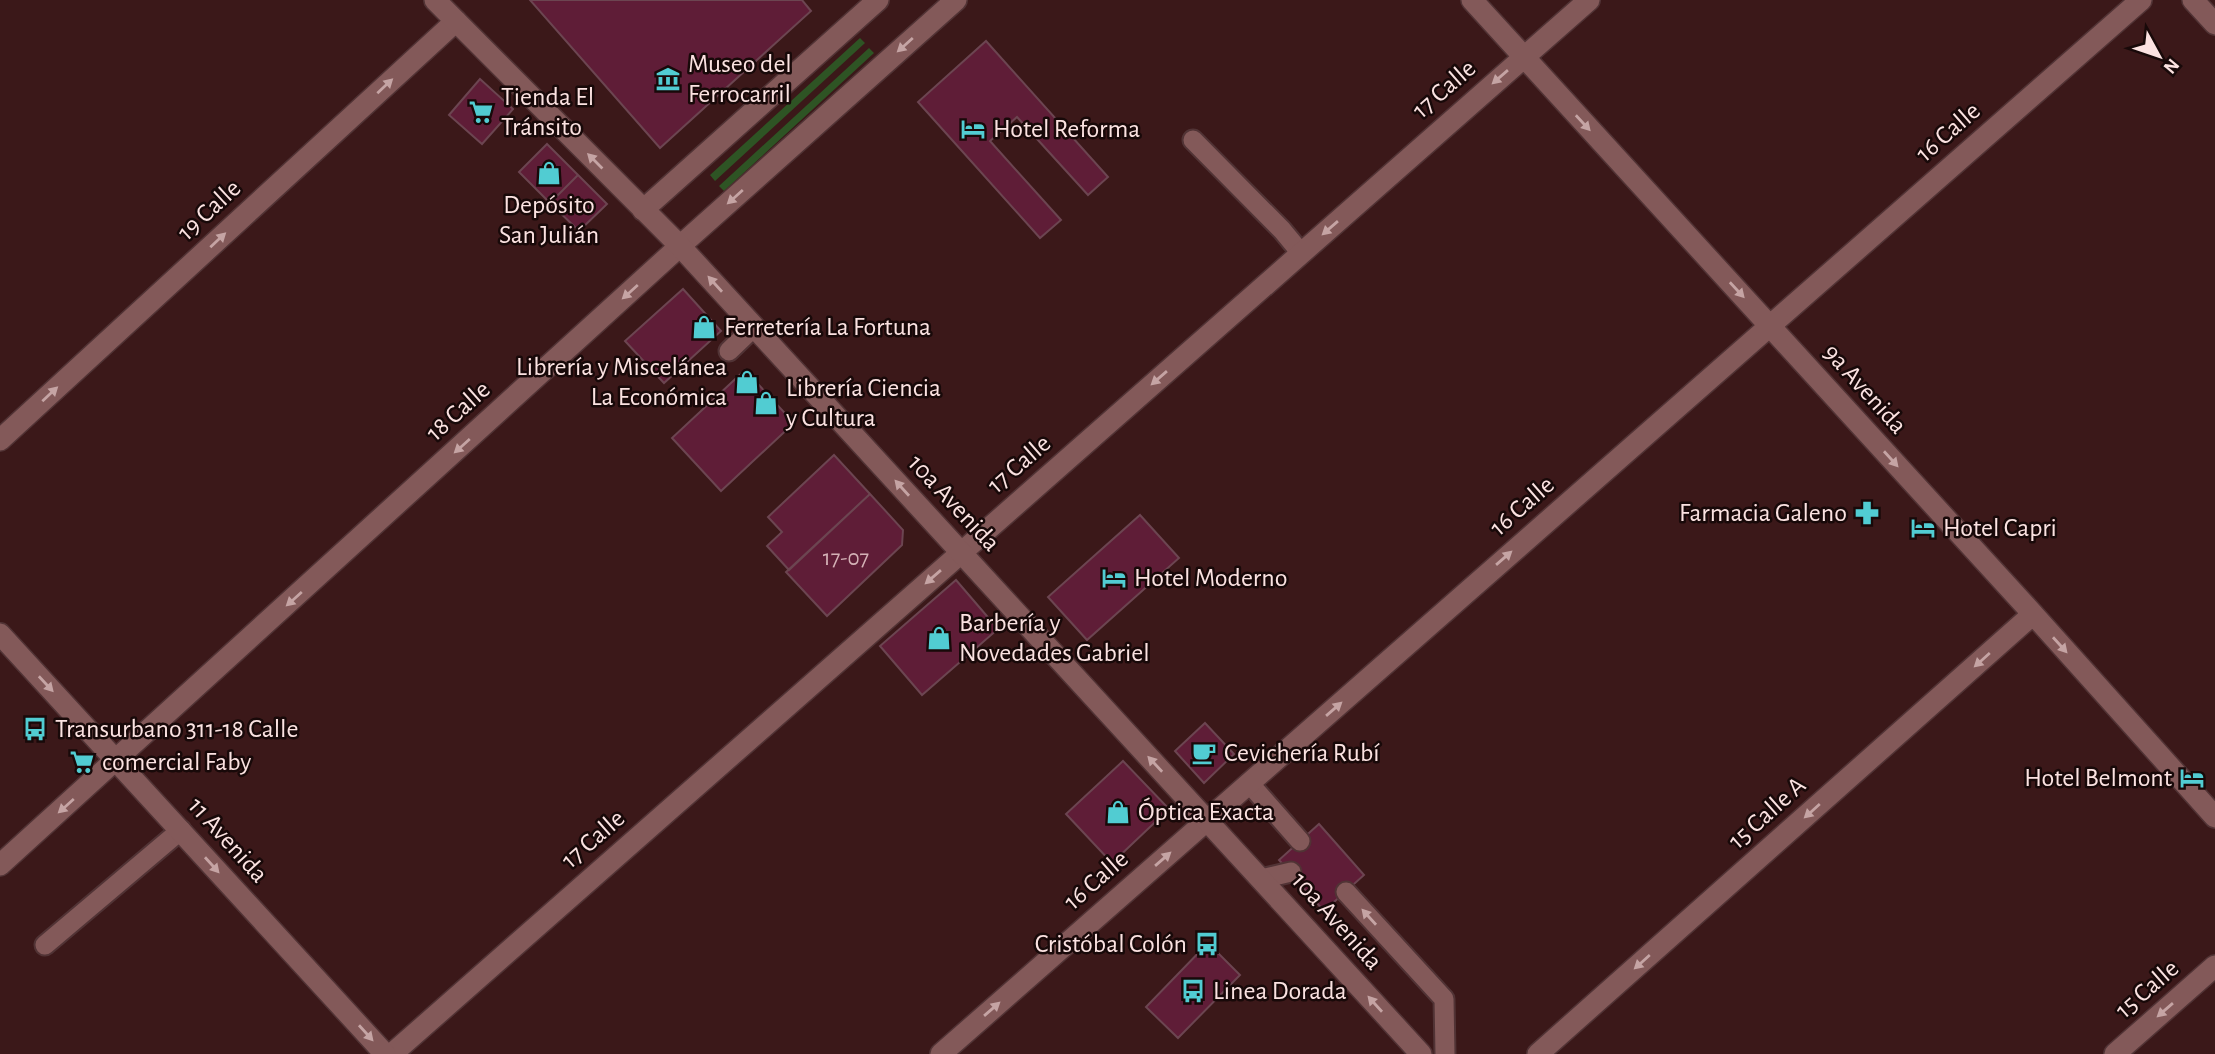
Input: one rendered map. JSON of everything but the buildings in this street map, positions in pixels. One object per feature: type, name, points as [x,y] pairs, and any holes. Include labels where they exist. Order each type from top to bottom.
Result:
[{"type":"street","name":"10a Avenida","points":[[435,0],[680,246],[1421,1054]]},
{"type":"street","name":"18 Calle","points":[[0,865],[680,246],[956,0]]},
{"type":"street","name":"9a Avenida","points":[[1472,0],[2215,817]]},
{"type":"street","name":"17 Calle","points":[[392,1054],[1588,0]]},
{"type":"street","name":"16 Calle","points":[[941,1054],[2141,0]]},
{"type":"street","points":[[2193,0],[2215,24]]},
{"type":"street","points":[[643,210],[867,3]]},
{"type":"street","name":"19 Calle","points":[[0,440],[456,21]]},
{"type":"street","name":"15 Calle A","points":[[1538,1054],[2033,614]]},
{"type":"street","name":"11 Avenida","points":[[0,634],[384,1054]]},
{"type":"street","name":"15 Calle","points":[[2115,1054],[2215,966]]},
{"type":"lane","points":[[1193,140],[1282,230],[1301,253]]},
{"type":"lane","points":[[729,351],[754,327]]},
{"type":"lane","points":[[1249,783],[1300,841]]},
{"type":"lane","points":[[45,946],[181,830]]},
{"type":"lane","points":[[1261,879],[1291,872]]},
{"type":"lane","points":[[1346,892],[1444,999],[1446,1054]]},
{"type":"green space","points":[[860,38],[865,43],[715,181],[710,175]]},
{"type":"green space","points":[[869,48],[874,53],[724,191],[719,186]]},
{"type":"place","name":"Museo del Ferrocarril","points":[[668,79]]},
{"type":"place","name":"Tienda El Tránsito","points":[[481,112]]},
{"type":"place","name":"Hotel Reforma","points":[[973,129]]},
{"type":"place","name":"Depósito San Julián","points":[[549,173]]},
{"type":"place","name":"Ferretería La Fortuna","points":[[704,327]]},
{"type":"place","name":"Librería y Miscelánea La Económica","points":[[747,382]]},
{"type":"place","name":"Librería Ciencia y Cultura","points":[[766,403]]},
{"type":"place","name":"Farmacia Galeno","points":[[1867,513]]},
{"type":"place","name":"Hotel Capri","points":[[1923,528]]},
{"type":"place","name":"Hotel Moderno","points":[[1114,578]]},
{"type":"place","name":"Barbería y Novedades Gabriel","points":[[939,638]]},
{"type":"place","name":"Transurbano 311-18 Calle","points":[[35,729]]},
{"type":"place","name":"Cevichería Rubí","points":[[1204,753]]},
{"type":"place","name":"comercial Faby","points":[[82,762]]},
{"type":"place","name":"Hotel Belmont","points":[[2192,778]]},
{"type":"place","name":"Óptica Exacta","points":[[1118,812]]},
{"type":"place","name":"Cristóbal Colón","points":[[1207,944]]},
{"type":"place","name":"Linea Dorada","points":[[1193,991]]}]
